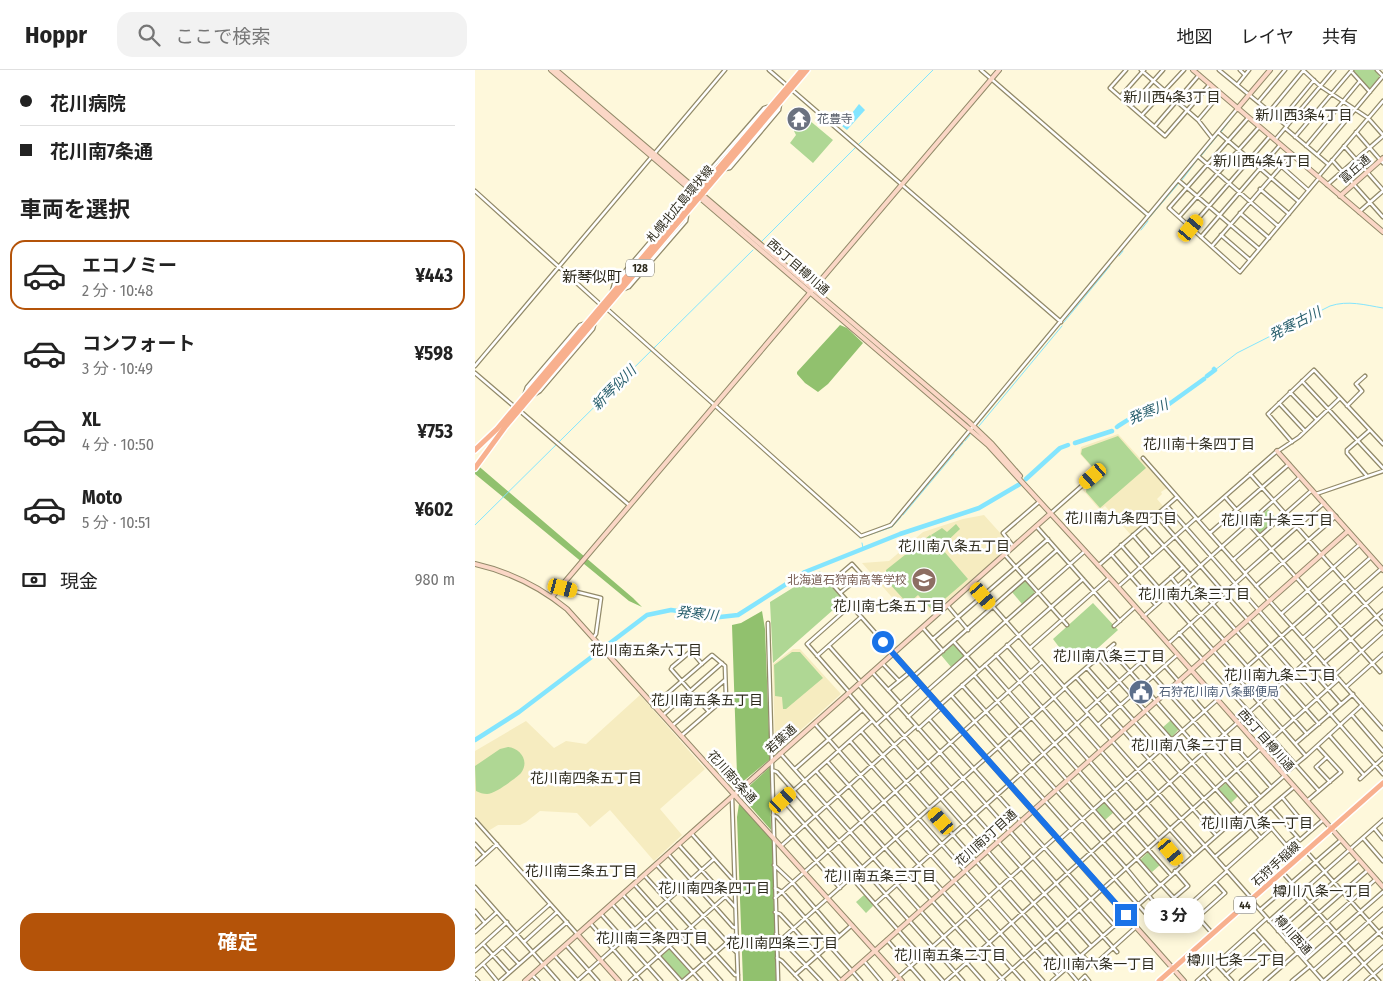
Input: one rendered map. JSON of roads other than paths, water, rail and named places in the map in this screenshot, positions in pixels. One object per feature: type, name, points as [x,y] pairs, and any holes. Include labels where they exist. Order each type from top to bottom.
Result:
[{"type":"main road","name":"札幌北広島環状線","points":[[475,468],[523,399],[588,323],[621,290],[688,211],[709,180],[771,106],[805,70]]},
{"type":"main road","name":"札幌北広島環状線","points":[[475,450],[532,395],[595,321],[609,297],[675,220],[723,170],[782,100],[795,77],[805,70]]},
{"type":"main road","name":"石狩手稲線","points":[[1159,981],[1383,783]]},
{"type":"street","name":"西5丁目樽川通","points":[[551,70],[992,444],[1383,887]]},
{"type":"street","name":"西5丁目樽川通","points":[[556,70],[653,155]]},
{"type":"street","points":[[475,366],[725,70]]},
{"type":"street","points":[[769,70],[1061,322]]},
{"type":"street","points":[[981,70],[1148,215]]},
{"type":"street","points":[[552,597],[999,70]]},
{"type":"street","points":[[1126,70],[1110,88],[1165,136],[1210,84]]},
{"type":"street","points":[[1120,97],[1143,70],[1198,120],[1213,138]]},
{"type":"street","points":[[1131,106],[1163,70]]},
{"type":"street","points":[[1142,116],[1184,70]]},
{"type":"street","points":[[1193,70],[1383,232]]},
{"type":"street","points":[[1219,70],[1281,120],[1295,137],[1328,164]]},
{"type":"street","points":[[1240,70],[1245,74]]},
{"type":"street","points":[[1237,85],[1249,70]]},
{"type":"street","points":[[475,192],[861,536],[891,525],[1270,70]]},
{"type":"street","points":[[1259,102],[1285,70]]},
{"type":"street","points":[[1270,111],[1303,70],[1320,86],[1368,118],[1383,136],[1327,185]]},
{"type":"street","points":[[1275,140],[1334,70]]},
{"type":"street","points":[[1295,137],[1351,70],[1370,92]]},
{"type":"street","points":[[1317,155],[1383,77],[1377,70]]},
{"type":"street","points":[[1155,126],[1199,75]]},
{"type":"street","points":[[1281,120],[1314,80]]},
{"type":"street","points":[[1306,146],[1360,81]]},
{"type":"street","points":[[1198,120],[1220,94]]},
{"type":"street","points":[[1249,118],[1169,208],[1240,272],[1328,164],[1383,101]]},
{"type":"street","points":[[1380,104],[1383,108]]},
{"type":"street","points":[[1179,217],[1259,127]]},
{"type":"street","points":[[1218,132],[1298,202]]},
{"type":"street","points":[[1356,132],[1382,160]]},
{"type":"street","points":[[1191,228],[1270,136]]},
{"type":"street","points":[[1201,237],[1281,145]]},
{"type":"street","points":[[1344,146],[1383,191],[1359,212]]},
{"type":"street","points":[[1211,246],[1291,154]]},
{"type":"street","points":[[1198,156],[1278,226]]},
{"type":"street","points":[[1332,160],[1383,217]]},
{"type":"street","name":"富丘通","points":[[1340,196],[1382,160]]},
{"type":"street","points":[[1281,166],[1308,190]]},
{"type":"street","points":[[1178,180],[1259,249]]},
{"type":"street","points":[[1260,190],[1289,214]]},
{"type":"street","points":[[1240,213],[1269,238]]},
{"type":"street","points":[[1221,235],[1250,260]]},
{"type":"street","points":[[1292,442],[1268,414],[1313,370],[1383,444]]},
{"type":"street","points":[[475,373],[629,505]]},
{"type":"street","points":[[1347,406],[1362,391],[1356,384],[1365,376]]},
{"type":"street","points":[[1233,560],[1285,514],[1314,492],[1383,470],[1302,382]]},
{"type":"street","points":[[1291,392],[1317,420]]},
{"type":"street","points":[[1117,587],[1141,568],[1185,527],[1225,497],[1277,451],[1305,431],[1340,398]]},
{"type":"street","points":[[1279,403],[1305,431]]},
{"type":"street","points":[[1368,476],[1347,453],[1347,450],[1370,430]]},
{"type":"street","points":[[1277,451],[1382,569],[1303,638]]},
{"type":"street","points":[[1143,458],[1383,729]]},
{"type":"street","points":[[1210,533],[1289,464]]},
{"type":"street","points":[[1250,474],[1383,624]]},
{"type":"street","points":[[1051,513],[1093,476]]},
{"type":"street","points":[[1143,617],[1300,477]]},
{"type":"street","points":[[1098,566],[1177,497]]},
{"type":"street","points":[[1225,497],[1380,672]]},
{"type":"street","points":[[1014,546],[1003,533],[1040,500]]},
{"type":"street","points":[[1167,644],[1324,503]]},
{"type":"street","points":[[1167,506],[1341,704]]},
{"type":"street","name":"若葉通","points":[[525,981],[1051,513]]},
{"type":"street","points":[[1156,515],[1383,774]]},
{"type":"street","points":[[1256,586],[1335,516]]},
{"type":"street","points":[[1145,524],[1183,567],[1194,583],[1319,724]]},
{"type":"street","points":[[1036,526],[1120,621]]},
{"type":"street","name":"花川南3丁目通","points":[[841,981],[1349,531]]},
{"type":"street","points":[[1133,535],[1152,557]]},
{"type":"street","points":[[933,639],[1048,539]]},
{"type":"street","points":[[1281,614],[1360,544]]},
{"type":"street","points":[[1121,546],[1306,756]]},
{"type":"street","points":[[914,677],[1057,550]]},
{"type":"street","points":[[926,691],[1085,551]]},
{"type":"street","points":[[1004,554],[1067,625]]},
{"type":"street","points":[[1111,554],[1156,605]]},
{"type":"street","points":[[894,981],[900,979],[943,936],[1022,866],[1044,847],[1083,819],[1194,721],[1226,686],[1371,557]]},
{"type":"street","points":[[475,564],[516,576],[552,597],[567,609],[593,638],[596,634],[601,598],[559,587]]},
{"type":"street","points":[[830,582],[852,564],[862,575],[840,594]]},
{"type":"street","points":[[1159,588],[1183,567]]},
{"type":"street","points":[[826,577],[1184,981]]},
{"type":"street","points":[[1171,577],[1178,586]]},
{"type":"street","points":[[781,846],[905,736],[929,719],[951,695],[1083,578]]},
{"type":"street","points":[[1030,648],[1109,578]]},
{"type":"street","name":"樽川西通","points":[[972,583],[1323,981]]},
{"type":"street","points":[[1194,583],[1184,594],[1295,718],[1307,734]]},
{"type":"street","points":[[783,800],[945,981],[1001,934],[1283,683],[1340,627],[1383,589]]},
{"type":"street","points":[[947,605],[968,630]]},
{"type":"street","points":[[851,606],[807,644],[872,722],[1091,965],[1094,965],[1136,927]]},
{"type":"street","points":[[1114,626],[1135,607]]},
{"type":"street","points":[[1324,663],[1383,611]]},
{"type":"street","points":[[817,656],[861,617]]},
{"type":"street","points":[[768,622],[777,981]]},
{"type":"street","points":[[922,627],[943,651]]},
{"type":"street","points":[[1335,675],[1383,632]]},
{"type":"street","points":[[1179,633],[1319,792]]},
{"type":"street","name":"花川南5条通","points":[[593,638],[733,796],[805,872],[900,979]]},
{"type":"street","points":[[954,642],[979,670]]},
{"type":"street","points":[[776,944],[1114,644]]},
{"type":"street","points":[[1007,645],[1193,855]]},
{"type":"street","points":[[829,646],[905,736],[1091,946]]},
{"type":"street","points":[[1109,648],[1287,845],[1297,837]]},
{"type":"street","points":[[702,664],[691,651],[671,670],[709,712]]},
{"type":"street","points":[[1346,686],[1383,654]]},
{"type":"street","points":[[653,706],[712,655],[725,666],[726,697],[681,736]]},
{"type":"street","points":[[996,655],[1182,866]]},
{"type":"street","points":[[1097,725],[1177,655]]},
{"type":"street","points":[[1098,658],[1261,838]]},
{"type":"street","points":[[775,898],[1042,662]]},
{"type":"street","points":[[875,904],[1067,734],[1097,701],[1141,662],[1260,796]]},
{"type":"street","points":[[662,716],[722,663]]},
{"type":"street","points":[[882,663],[899,681]]},
{"type":"street","points":[[985,665],[1171,875]]},
{"type":"street","points":[[1165,666],[1271,787]]},
{"type":"street","points":[[1087,668],[1227,825]]},
{"type":"street","points":[[872,672],[889,690],[908,717],[1117,952]]},
{"type":"street","points":[[889,690],[910,672]]},
{"type":"street","points":[[974,675],[1137,859],[1174,898],[1188,886],[1175,871]]},
{"type":"street","points":[[1076,677],[1216,835]]},
{"type":"street","points":[[816,771],[1002,980],[1023,959],[1339,679]]},
{"type":"street","points":[[672,726],[725,680]]},
{"type":"street","points":[[875,725],[921,685]]},
{"type":"street","points":[[962,685],[1127,868],[1154,902]]},
{"type":"street","points":[[1296,743],[1353,694]]},
{"type":"street","points":[[951,695],[1072,828],[1148,916]]},
{"type":"street","points":[[908,717],[931,696]]},
{"type":"street","points":[[1052,981],[1362,705]]},
{"type":"street","points":[[795,769],[862,710]]},
{"type":"street","points":[[1352,715],[1383,751]]},
{"type":"street","points":[[929,719],[1114,925]]},
{"type":"street","points":[[773,808],[872,722]]},
{"type":"street","points":[[814,723],[1043,981]]},
{"type":"street","points":[[861,731],[1046,939],[1078,981],[1085,976],[1089,981]]},
{"type":"street","points":[[1329,735],[1364,775]]},
{"type":"street","points":[[850,741],[1058,975]]},
{"type":"street","points":[[1307,801],[1341,772],[1317,746]]},
{"type":"street","points":[[780,753],[983,981]]},
{"type":"street","points":[[1327,757],[1316,767],[1330,782]]},
{"type":"street","points":[[1359,779],[1383,758]]},
{"type":"street","points":[[827,761],[1023,981]]},
{"type":"street","points":[[772,770],[777,772],[863,867],[963,981]]},
{"type":"street","points":[[1261,815],[1294,787]]},
{"type":"street","points":[[733,796],[738,981]]},
{"type":"street","points":[[1282,797],[1310,831]]},
{"type":"street","points":[[1271,807],[1299,840],[1323,820]]},
{"type":"street","points":[[773,815],[777,817],[840,888]]},
{"type":"street","points":[[475,820],[619,981]]},
{"type":"street","points":[[1197,981],[1301,893],[1383,820]]},
{"type":"street","points":[[475,827],[479,824]]},
{"type":"street","points":[[1215,857],[1251,826]]},
{"type":"street","points":[[1213,933],[1188,906],[1272,828]]},
{"type":"street","points":[[1374,828],[1383,839]]},
{"type":"street","points":[[691,833],[735,882]]},
{"type":"street","points":[[1363,838],[1382,859]]},
{"type":"street","points":[[1260,910],[1341,840]]},
{"type":"street","points":[[475,844],[485,855]]},
{"type":"street","points":[[475,864],[497,844]]},
{"type":"street","points":[[678,844],[735,908]]},
{"type":"street","points":[[1306,851],[1383,937]]},
{"type":"street","points":[[667,854],[733,927],[736,928]]},
{"type":"street","points":[[554,955],[578,981],[713,859]]},
{"type":"street","points":[[1278,930],[1359,860]]},
{"type":"street","points":[[656,864],[737,953]]},
{"type":"street","points":[[774,865],[793,883],[839,936]]},
{"type":"street","points":[[1287,941],[1367,870]]},
{"type":"street","points":[[1282,872],[1379,981]]},
{"type":"street","points":[[644,875],[737,975]]},
{"type":"street","points":[[1265,981],[1376,879]]},
{"type":"street","points":[[1198,917],[1225,893],[1215,882]]},
{"type":"street","points":[[634,884],[721,981]]},
{"type":"street","points":[[475,888],[558,981]]},
{"type":"street","points":[[630,981],[735,888]]},
{"type":"street","points":[[775,888],[782,892],[861,981]]},
{"type":"street","points":[[1305,960],[1383,892]]},
{"type":"street","points":[[622,894],[701,981]]},
{"type":"street","points":[[475,971],[550,904]]},
{"type":"street","points":[[612,904],[682,981],[736,934]]},
{"type":"street","points":[[1314,970],[1383,910]]},
{"type":"street","points":[[475,911],[485,923]]},
{"type":"street","points":[[475,932],[497,912]]},
{"type":"street","points":[[524,942],[557,912]]},
{"type":"street","points":[[775,912],[780,914],[841,981]]},
{"type":"street","points":[[601,914],[661,981]]},
{"type":"street","points":[[475,951],[507,922]]},
{"type":"street","points":[[483,964],[499,981],[567,922]]},
{"type":"street","points":[[590,923],[641,981]]},
{"type":"street","points":[[795,975],[852,925]]},
{"type":"street","points":[[1323,981],[1383,929]]},
{"type":"street","points":[[1255,930],[1285,964]]},
{"type":"street","points":[[776,934],[821,981]]},
{"type":"street","points":[[887,940],[923,981]]},
{"type":"street","points":[[1226,975],[1265,941]]},
{"type":"street","points":[[483,944],[509,973]]},
{"type":"street","points":[[566,945],[598,981]]},
{"type":"street","points":[[503,946],[519,964]]},
{"type":"street","points":[[1345,981],[1383,947]]},
{"type":"street","points":[[1241,981],[1274,952]]},
{"type":"street","points":[[777,958],[801,981]]},
{"type":"street","points":[[863,961],[881,981]]},
{"type":"street","points":[[1216,964],[1231,981]]},
{"type":"street","points":[[1292,981],[1309,966]]},
{"type":"street","points":[[1366,981],[1383,966]]},
{"type":"street","points":[[532,975],[538,981]]},
{"type":"street","points":[[1203,975],[1209,981]]},
{"type":"street","points":[[1296,977],[1299,981]]},
{"type":"street","points":[[475,978],[478,981]]},
{"type":"water","points":[[859,104],[865,110],[847,130],[842,126]]},
{"type":"waterway","name":"新琴似川","points":[[762,241],[933,70]]},
{"type":"waterway","points":[[1221,132],[1234,115]]},
{"type":"waterway","points":[[1201,156],[1218,135]]},
{"type":"waterway","points":[[1182,180],[1197,160]]},
{"type":"waterway","points":[[1149,218],[1179,183]]},
{"type":"waterway","points":[[1141,230],[1148,221]]},
{"type":"waterway","name":"新琴似川","points":[[475,525],[753,250]]},
{"type":"waterway","points":[[1119,256],[1123,251]]},
{"type":"waterway","points":[[1064,322],[1110,266]]},
{"type":"waterway","name":"発寒古川","points":[[1215,370],[1237,353],[1330,306],[1350,303],[1383,308]]},
{"type":"waterway","points":[[979,426],[1062,326]]},
{"type":"waterway","name":"発寒川","points":[[1207,376],[1214,369]]},
{"type":"waterway","name":"発寒川","points":[[1117,427],[1134,417],[1146,416],[1158,408],[1165,407],[1204,379]]},
{"type":"waterway","name":"発寒川","points":[[1075,443],[1112,431]]},
{"type":"waterway","points":[[965,441],[970,435]]},
{"type":"waterway","points":[[956,451],[963,443]]},
{"type":"waterway","name":"発寒川","points":[[1026,479],[1060,448],[1068,445]]},
{"type":"waterway","points":[[903,515],[954,454]]},
{"type":"waterway","name":"発寒川","points":[[475,740],[519,712],[647,615],[671,610],[720,617],[738,615],[805,572],[900,534],[979,508],[1020,484]]},
{"type":"waterway","points":[[860,538],[892,527],[901,517]]},
{"type":"waterway","name":"発寒川","points":[[862,543],[863,548]]},
{"type":"place","name":"花豊寺","points":[[799,119]]},
{"type":"place","name":"北海道石狩南高等学校","points":[[924,580]]},
{"type":"place","name":"石狩花川南八条郵便局","points":[[1141,692]]},
{"type":"district","name":"新川西4条3丁目","points":[[1172,97]]},
{"type":"district","name":"新川西3条4丁目","points":[[1304,115]]},
{"type":"district","name":"新川西4条4丁目","points":[[1262,161]]},
{"type":"district","name":"新琴似町","points":[[592,277]]},
{"type":"district","name":"花川南十条四丁目","points":[[1199,444]]},
{"type":"district","name":"花川南九条四丁目","points":[[1121,518]]},
{"type":"district","name":"花川南十条三丁目","points":[[1277,520]]},
{"type":"district","name":"花川南八条五丁目","points":[[954,546]]},
{"type":"district","name":"花川南九条三丁目","points":[[1194,594]]},
{"type":"district","name":"花川南七条五丁目","points":[[889,606]]},
{"type":"district","name":"花川南五条六丁目","points":[[646,650]]},
{"type":"district","name":"花川南八条三丁目","points":[[1109,656]]},
{"type":"district","name":"花川南九条二丁目","points":[[1280,675]]},
{"type":"district","name":"花川南五条五丁目","points":[[707,700]]},
{"type":"district","name":"花川南八条二丁目","points":[[1187,745]]},
{"type":"district","name":"花川南四条五丁目","points":[[586,778]]},
{"type":"district","name":"花川南八条一丁目","points":[[1257,823]]},
{"type":"district","name":"花川南三条五丁目","points":[[581,871]]},
{"type":"district","name":"花川南五条三丁目","points":[[880,876]]},
{"type":"district","name":"花川南四条四丁目","points":[[714,888]]},
{"type":"district","name":"樽川八条一丁目","points":[[1322,891]]},
{"type":"district","name":"花川南三条四丁目","points":[[652,938]]},
{"type":"district","name":"花川南四条三丁目","points":[[782,943]]},
{"type":"district","name":"花川南五条二丁目","points":[[950,955]]},
{"type":"district","name":"樽川七条一丁目","points":[[1236,960]]},
{"type":"district","name":"花川南六条一丁目","points":[[1099,964]]}]
